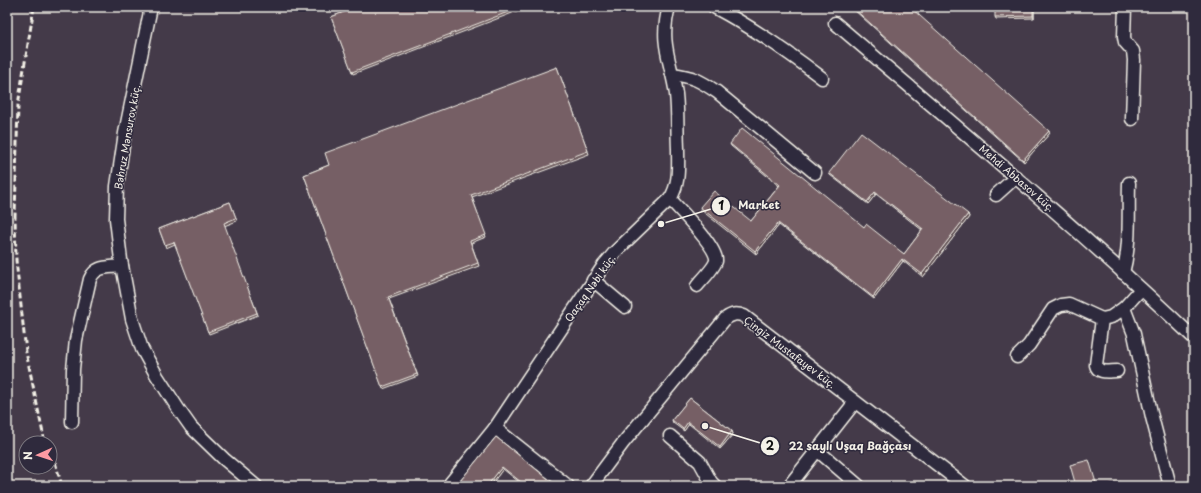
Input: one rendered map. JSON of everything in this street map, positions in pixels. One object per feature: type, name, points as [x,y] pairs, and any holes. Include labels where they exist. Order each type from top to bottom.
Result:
[{"type":"street","name":"Bəhruz Mənsurov küç.","points":[[151,7],[125,133],[117,186],[116,218],[122,266],[132,319],[142,349],[178,410],[191,427],[224,459],[256,486]]},
{"type":"street","name":"Qaçaq Nəbi küç.","points":[[448,486],[495,428],[593,280],[615,252],[670,199],[675,192],[678,176],[678,109],[665,43],[665,30],[669,7]]},
{"type":"street","points":[[714,7],[795,57],[822,78]]},
{"type":"street","points":[[1125,7],[1124,37],[1125,42],[1133,51],[1134,60],[1132,119]]},
{"type":"street","name":"Mehdi Abbasov küç.","points":[[835,23],[1016,177],[1194,338]]},
{"type":"street","points":[[672,74],[689,76],[701,81],[717,92],[815,173]]},
{"type":"street","points":[[996,195],[1016,177]]},
{"type":"street","points":[[1122,273],[1128,245],[1129,183]]},
{"type":"street","points":[[670,199],[708,242],[715,256],[716,261],[713,266],[697,286]]},
{"type":"street","points":[[72,422],[73,369],[76,340],[90,279],[93,272],[98,269],[122,266]]},
{"type":"street","points":[[593,280],[625,308]]},
{"type":"street","points":[[1017,356],[1029,346],[1053,309],[1060,305],[1069,304],[1102,319],[1111,317],[1124,308],[1141,289]]},
{"type":"street","points":[[1124,308],[1134,334],[1152,417],[1170,486]]},
{"type":"street","name":"Çingiz Mustafayev küç.","points":[[591,486],[623,443],[725,319],[730,315],[738,314],[744,316],[965,486]]},
{"type":"street","points":[[1102,319],[1096,365],[1097,369],[1100,371],[1117,371]]},
{"type":"street","points":[[788,486],[855,402]]},
{"type":"street","points":[[495,428],[568,486]]},
{"type":"street","points":[[670,436],[700,462],[711,482],[715,486]]},
{"type":"street","points":[[817,450],[859,486]]},
{"type":"building","points":[[357,7],[521,7],[352,72],[331,17]]},
{"type":"building","points":[[852,7],[910,7],[1049,131],[1023,160]]},
{"type":"building","points":[[995,7],[1033,7],[1033,16],[995,17]]},
{"type":"building","points":[[557,67],[588,151],[471,195],[486,235],[470,241],[478,263],[388,297],[417,374],[382,387],[304,175],[329,165],[325,153]]},
{"type":"building","points":[[742,128],[864,227],[866,224],[904,254],[923,229],[875,192],[867,202],[829,173],[861,132],[968,214],[922,274],[902,259],[873,297],[778,223],[755,251],[700,207],[714,191],[751,221],[780,185],[730,144]]},
{"type":"building","points":[[230,202],[236,218],[224,223],[257,313],[208,332],[174,242],[165,245],[159,229]]},
{"type":"building","points":[[690,398],[732,431],[720,447],[688,422],[683,429],[672,420]]},
{"type":"building","points":[[496,437],[557,486],[526,486],[502,467],[487,486],[456,486]]},
{"type":"building","points":[[1089,460],[1097,486],[1076,486],[1070,465]]},
{"type":"building","points":[[1121,482],[1122,486],[1102,486]]},
{"type":"railway","points":[[34,7],[18,105],[15,216],[16,260],[26,352],[43,435]]},
{"type":"railway","points":[[58,472],[62,486]]},
{"type":"place","name":"Market","points":[[661,224]]},
{"type":"place","name":"22 saylı Uşaq Bağçası","points":[[705,426]]}]
